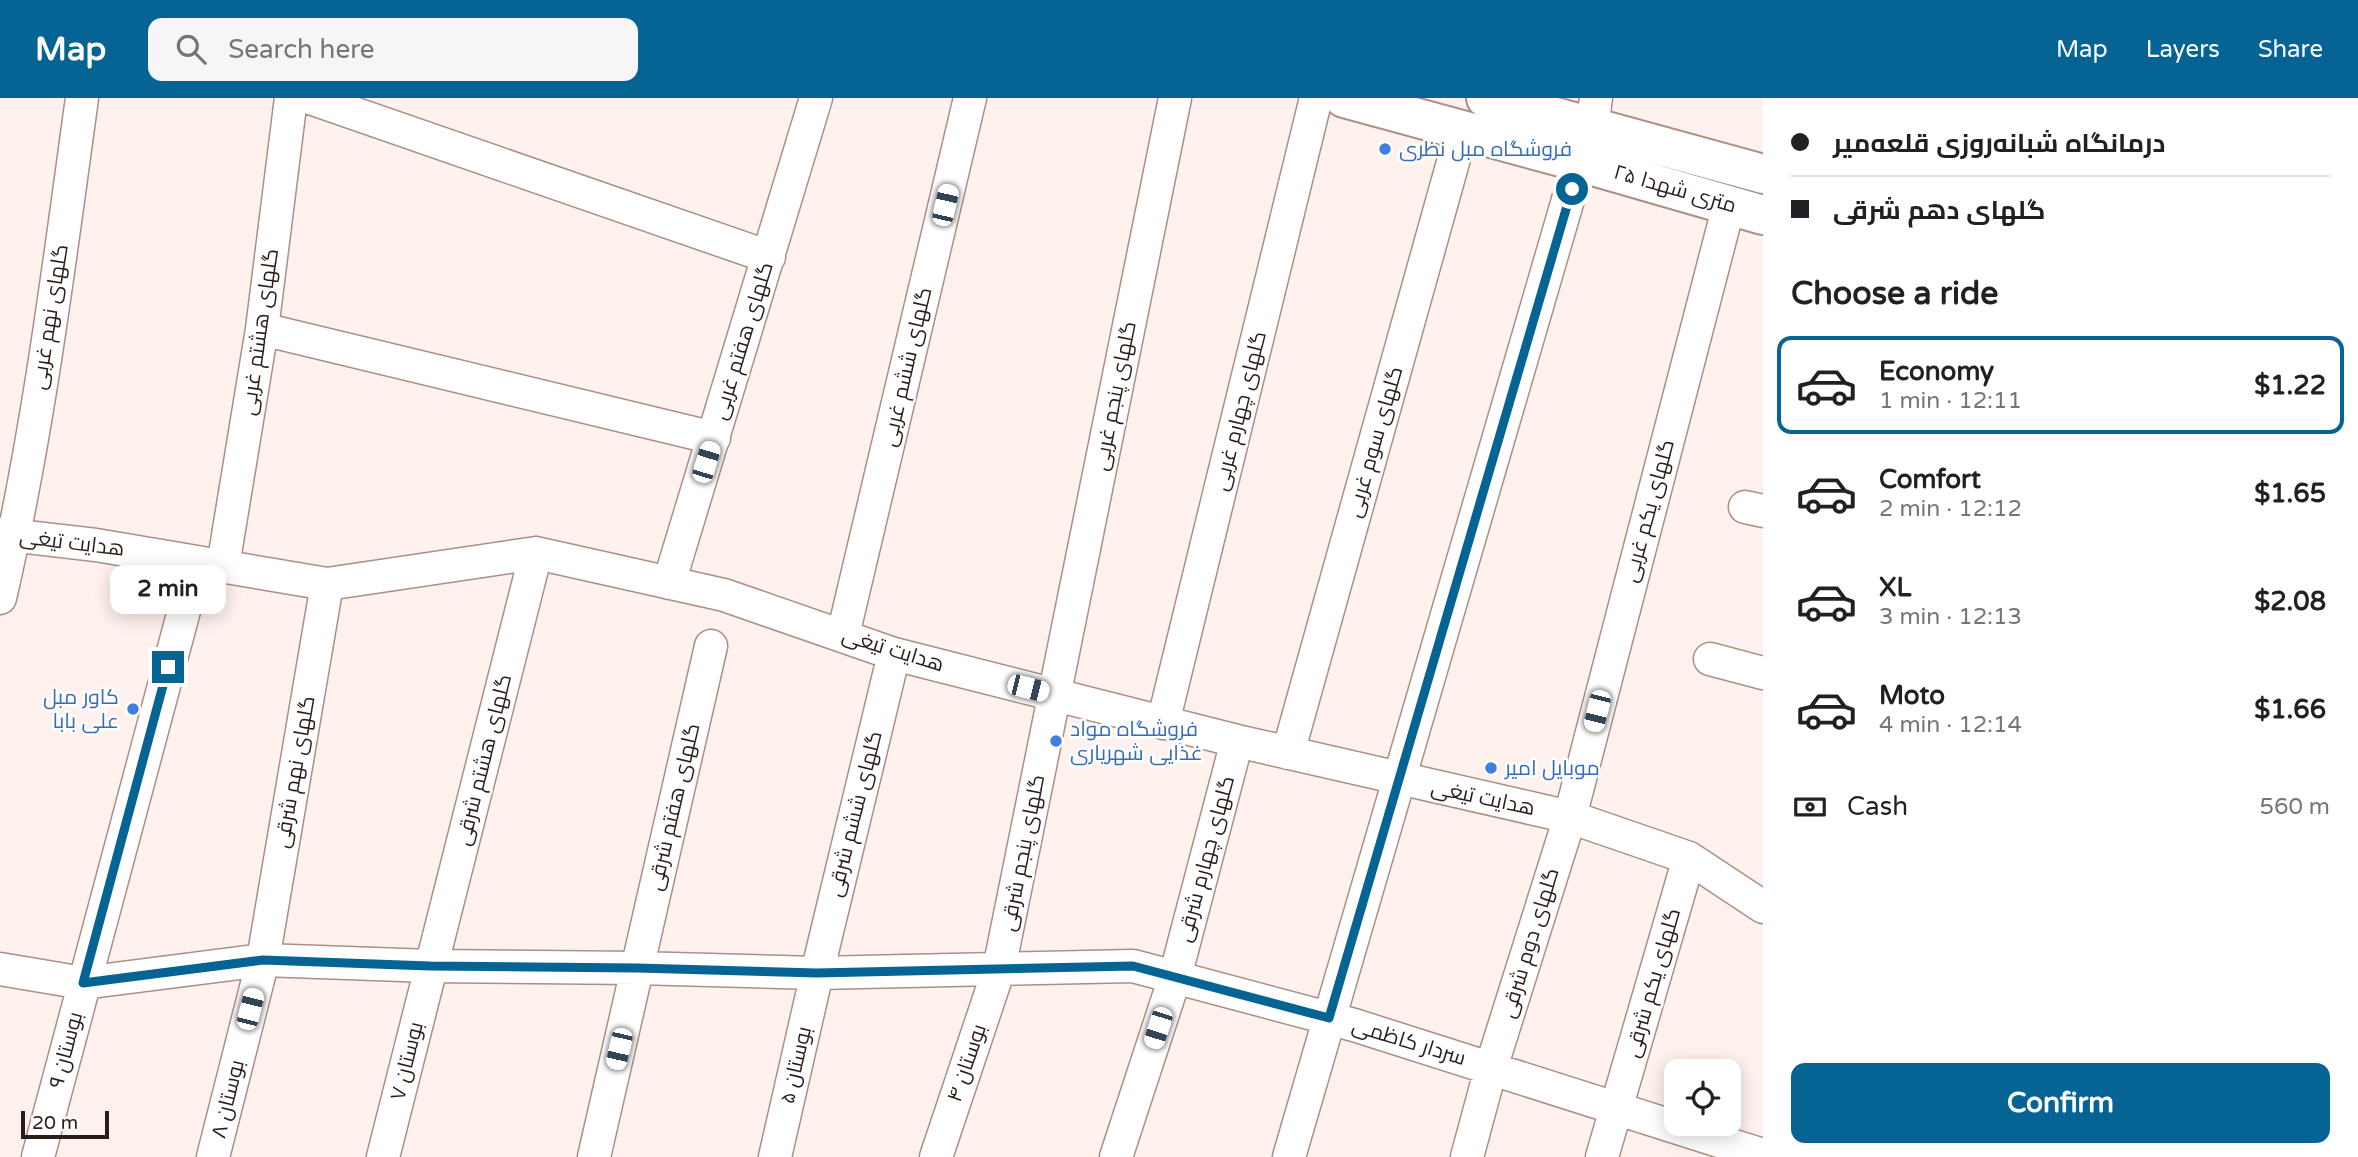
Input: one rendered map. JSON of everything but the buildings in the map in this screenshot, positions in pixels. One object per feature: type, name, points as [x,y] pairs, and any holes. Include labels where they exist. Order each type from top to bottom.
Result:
[{"type":"main road","name":"۲۵ متری شهدا","points":[[1344,98],[1462,130],[1589,129],[1746,210]]},
{"type":"main road","name":"۲۵ متری شهدا","points":[[1486,98],[1589,129],[1763,174]]},
{"type":"street","name":"گلهای نهم غربی","points":[[0,598],[7,535],[61,256],[82,98]]},
{"type":"street","name":"گلهای هشتم غربی","points":[[83,983],[210,564],[262,329],[291,98]]},
{"type":"street","points":[[310,98],[769,257]]},
{"type":"street","name":"گلهای هفتم غربی","points":[[669,583],[815,98]]},
{"type":"street","name":"گلهای ششم غربی","points":[[843,635],[970,98]]},
{"type":"street","name":"گلهای پنجم غربی","points":[[1055,695],[1175,98]]},
{"type":"street","name":"گلهای چهارم غربی","points":[[1163,723],[1316,98]]},
{"type":"street","points":[[1289,1157],[1589,129]]},
{"type":"street","name":"گلهای سوم غربی","points":[[1288,754],[1462,130]]},
{"type":"street","name":"گلهای یکم غربی","points":[[1570,817],[1746,210]]},
{"type":"street","points":[[262,329],[714,438]]},
{"type":"street","name":"هدایت تیغی","points":[[7,535],[96,545],[327,584],[537,554],[724,595],[894,654],[1163,723],[1570,817],[1689,858],[1763,907]]},
{"type":"street","name":"گلهای هشتم شرقی","points":[[430,966],[537,554]]},
{"type":"street","name":"گلهای نهم شرقی","points":[[263,960],[327,584]]},
{"type":"street","name":"گلهای هفتم شرقی","points":[[594,1157],[711,646]]},
{"type":"street","name":"گلهای ششم شرقی","points":[[817,973],[894,654]]},
{"type":"street","points":[[1710,659],[1763,673]]},
{"type":"street","name":"گلهای پنجم شرقی","points":[[999,969],[1055,695]]},
{"type":"street","name":"گلهای چهارم شرقی","points":[[1116,1157],[1175,977],[1237,741]]},
{"type":"street","name":"گلهای دوم شرقی","points":[[1467,1157],[1491,1068],[1570,817]]},
{"type":"street","name":"گلهای یکم شرقی","points":[[1602,1157],[1689,858]]},
{"type":"street","name":"سردار کاظمی","points":[[0,969],[83,983],[263,960],[817,973],[1133,966],[1329,1018],[1763,1156]]},
{"type":"street","name":"بوستان ۸","points":[[213,1157],[263,960]]},
{"type":"street","name":"بوستان ۷","points":[[383,1157],[430,966]]},
{"type":"street","name":"بوستان ۴","points":[[936,1157],[999,969]]},
{"type":"street","name":"بوستان ۵","points":[[775,1157],[817,973]]},
{"type":"street","name":"بوستان ۹","points":[[38,1157],[83,983]]},
{"type":"place","name":"فروشگاه مبل نظری","points":[[1385,149]]},
{"type":"place","name":"کاور مبل علی بابا","points":[[133,709]]},
{"type":"place","name":"فروشگاه مواد غذایی شهریاری","points":[[1056,741]]},
{"type":"place","name":"موبایل امیر","points":[[1491,768]]},
{"type":"route","points":[[168,667],[83,983],[263,960],[817,973],[1133,966],[1329,1018],[1572,189]]}]
